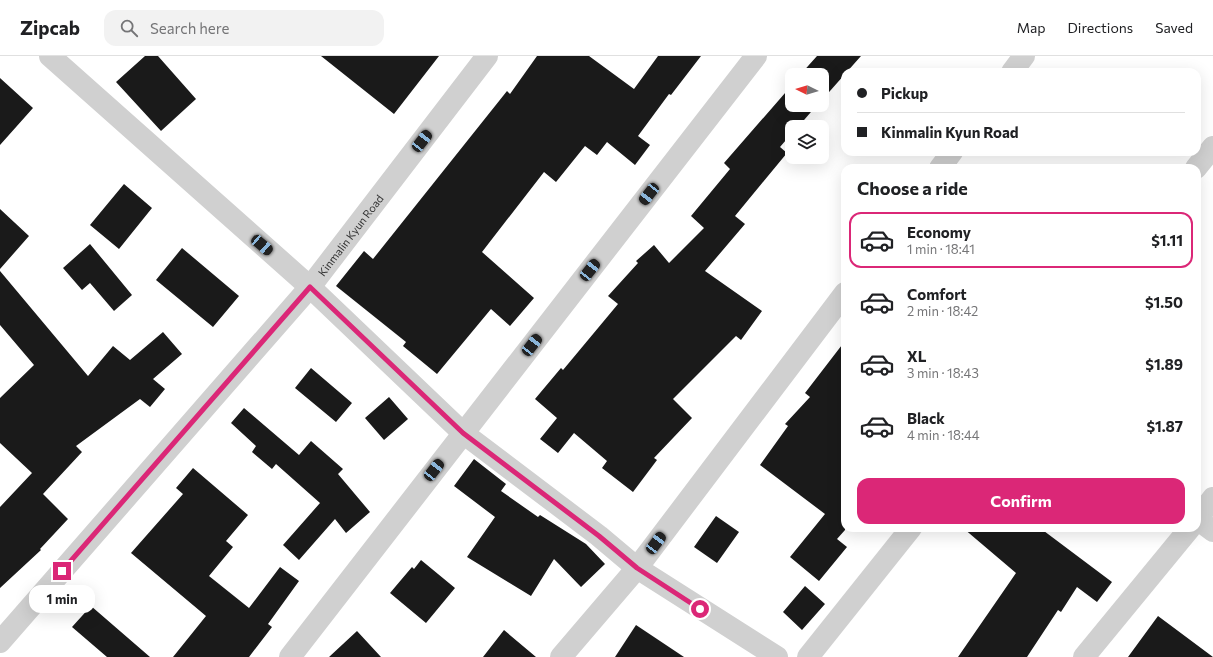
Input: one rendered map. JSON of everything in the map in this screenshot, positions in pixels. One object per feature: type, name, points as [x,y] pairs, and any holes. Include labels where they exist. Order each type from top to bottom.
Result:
[{"type":"street","points":[[50,56],[310,287],[463,433],[599,536],[637,568],[777,657]]},
{"type":"street","name":"Kinmalin Kyun Road","points":[[0,642],[310,287],[487,56]]},
{"type":"street","points":[[290,657],[756,56]]},
{"type":"street","points":[[1015,68],[1024,56]]},
{"type":"street","points":[[1199,164],[1213,147]]},
{"type":"street","points":[[561,657],[637,568],[841,298]]},
{"type":"street","points":[[1201,514],[1213,498]]},
{"type":"street","points":[[1201,522],[1213,531]]},
{"type":"street","points":[[808,657],[908,532]]},
{"type":"street","points":[[1084,657],[1187,532]]},
{"type":"building","points":[[145,56],[158,56],[196,99],[161,131],[116,82]]},
{"type":"building","points":[[321,56],[439,56],[394,114]]},
{"type":"building","points":[[537,56],[589,56],[634,89],[658,56],[701,56],[671,95],[669,94],[638,136],[650,145],[635,165],[607,142],[597,155],[585,146],[556,182],[544,172],[482,252],[534,298],[510,326],[491,309],[437,374],[403,346],[406,342],[336,286],[364,251],[373,259],[507,91],[510,94]]},
{"type":"building","points":[[817,56],[861,56],[850,68],[841,68],[841,79],[829,92],[829,68],[806,68]]},
{"type":"building","points":[[0,78],[33,108],[0,145]]},
{"type":"building","points":[[785,93],[785,112],[811,112],[804,120],[785,120],[785,141],[780,147],[785,151],[785,155],[735,216],[745,224],[705,271],[762,311],[741,340],[736,336],[673,399],[692,418],[654,458],[657,460],[633,492],[602,468],[607,461],[574,433],[558,453],[540,439],[557,418],[535,399],[561,368],[563,370],[618,304],[608,296],[638,263],[636,261],[654,245],[669,263],[704,228],[691,216],[730,169],[724,163]]},
{"type":"building","points":[[124,184],[152,208],[119,249],[90,225]]},
{"type":"building","points":[[0,209],[29,236],[0,269]]},
{"type":"building","points":[[90,244],[132,295],[114,311],[90,283],[82,290],[63,268]]},
{"type":"building","points":[[182,248],[239,296],[213,327],[156,280]]},
{"type":"building","points":[[0,271],[88,376],[113,346],[130,360],[163,332],[182,354],[153,379],[165,389],[150,407],[140,399],[76,446],[82,452],[43,494],[68,519],[40,549],[41,550],[0,588],[0,507],[32,473],[0,443],[0,398],[34,365],[0,325]]},
{"type":"building","points":[[841,346],[841,532],[843,532],[837,539],[847,547],[819,581],[790,557],[825,514],[760,465],[788,426],[785,424],[810,397],[805,393]]},
{"type":"building","points":[[311,368],[352,403],[336,422],[295,388]]},
{"type":"building","points":[[389,397],[408,419],[384,440],[365,418]]},
{"type":"building","points":[[244,408],[299,455],[311,441],[343,469],[338,474],[370,512],[346,533],[335,519],[299,560],[283,545],[320,503],[276,464],[272,469],[252,452],[256,446],[231,423]]},
{"type":"building","points":[[474,459],[506,484],[501,491],[538,517],[540,515],[586,544],[605,564],[581,587],[554,559],[531,596],[467,557],[495,517],[454,486]]},
{"type":"building","points":[[193,468],[248,515],[226,541],[233,547],[209,576],[249,608],[280,567],[299,581],[268,624],[272,627],[249,657],[173,657],[206,616],[131,553],[183,494],[176,488]]},
{"type":"building","points":[[716,516],[739,532],[717,563],[694,547]]},
{"type":"building","points":[[968,532],[1045,532],[1112,582],[1097,602],[1077,587],[1061,612],[1058,610],[1027,657],[958,657],[1016,573]]},
{"type":"building","points":[[421,560],[455,588],[426,623],[390,593],[412,567],[414,569]]},
{"type":"building","points":[[805,586],[825,604],[802,630],[783,612]]},
{"type":"building","points":[[91,606],[150,657],[107,657],[72,627]]},
{"type":"building","points":[[1158,616],[1213,657],[1128,657]]},
{"type":"building","points":[[636,625],[684,657],[615,657]]},
{"type":"building","points":[[504,630],[536,657],[483,657]]},
{"type":"building","points":[[357,631],[381,657],[329,657]]},
{"type":"route","points":[[62,571],[310,287],[350,327],[463,433],[599,536],[637,568],[700,609]]}]
